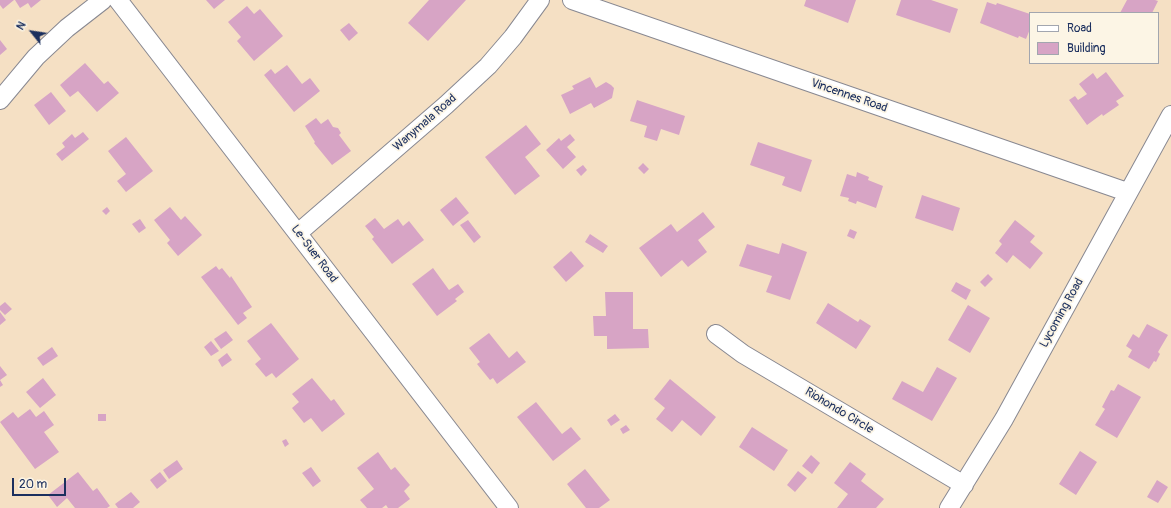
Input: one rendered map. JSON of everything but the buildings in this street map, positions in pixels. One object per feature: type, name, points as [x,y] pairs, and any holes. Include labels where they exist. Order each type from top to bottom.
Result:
[{"type":"street","points":[[0,100],[36,57],[67,28],[103,0]]},
{"type":"street","name":"Le-Suer Road","points":[[118,0],[509,508]]},
{"type":"street","name":"Wanymala Road","points":[[298,233],[446,105],[488,66],[513,37],[540,0]]},
{"type":"street","name":"Vincennes Road","points":[[572,0],[1127,192]]},
{"type":"street","name":"Lycoming Road","points":[[949,508],[1004,419],[1127,192],[1171,115]]},
{"type":"street","name":"Riohondo Circle","points":[[716,334],[743,354],[964,485]]}]
